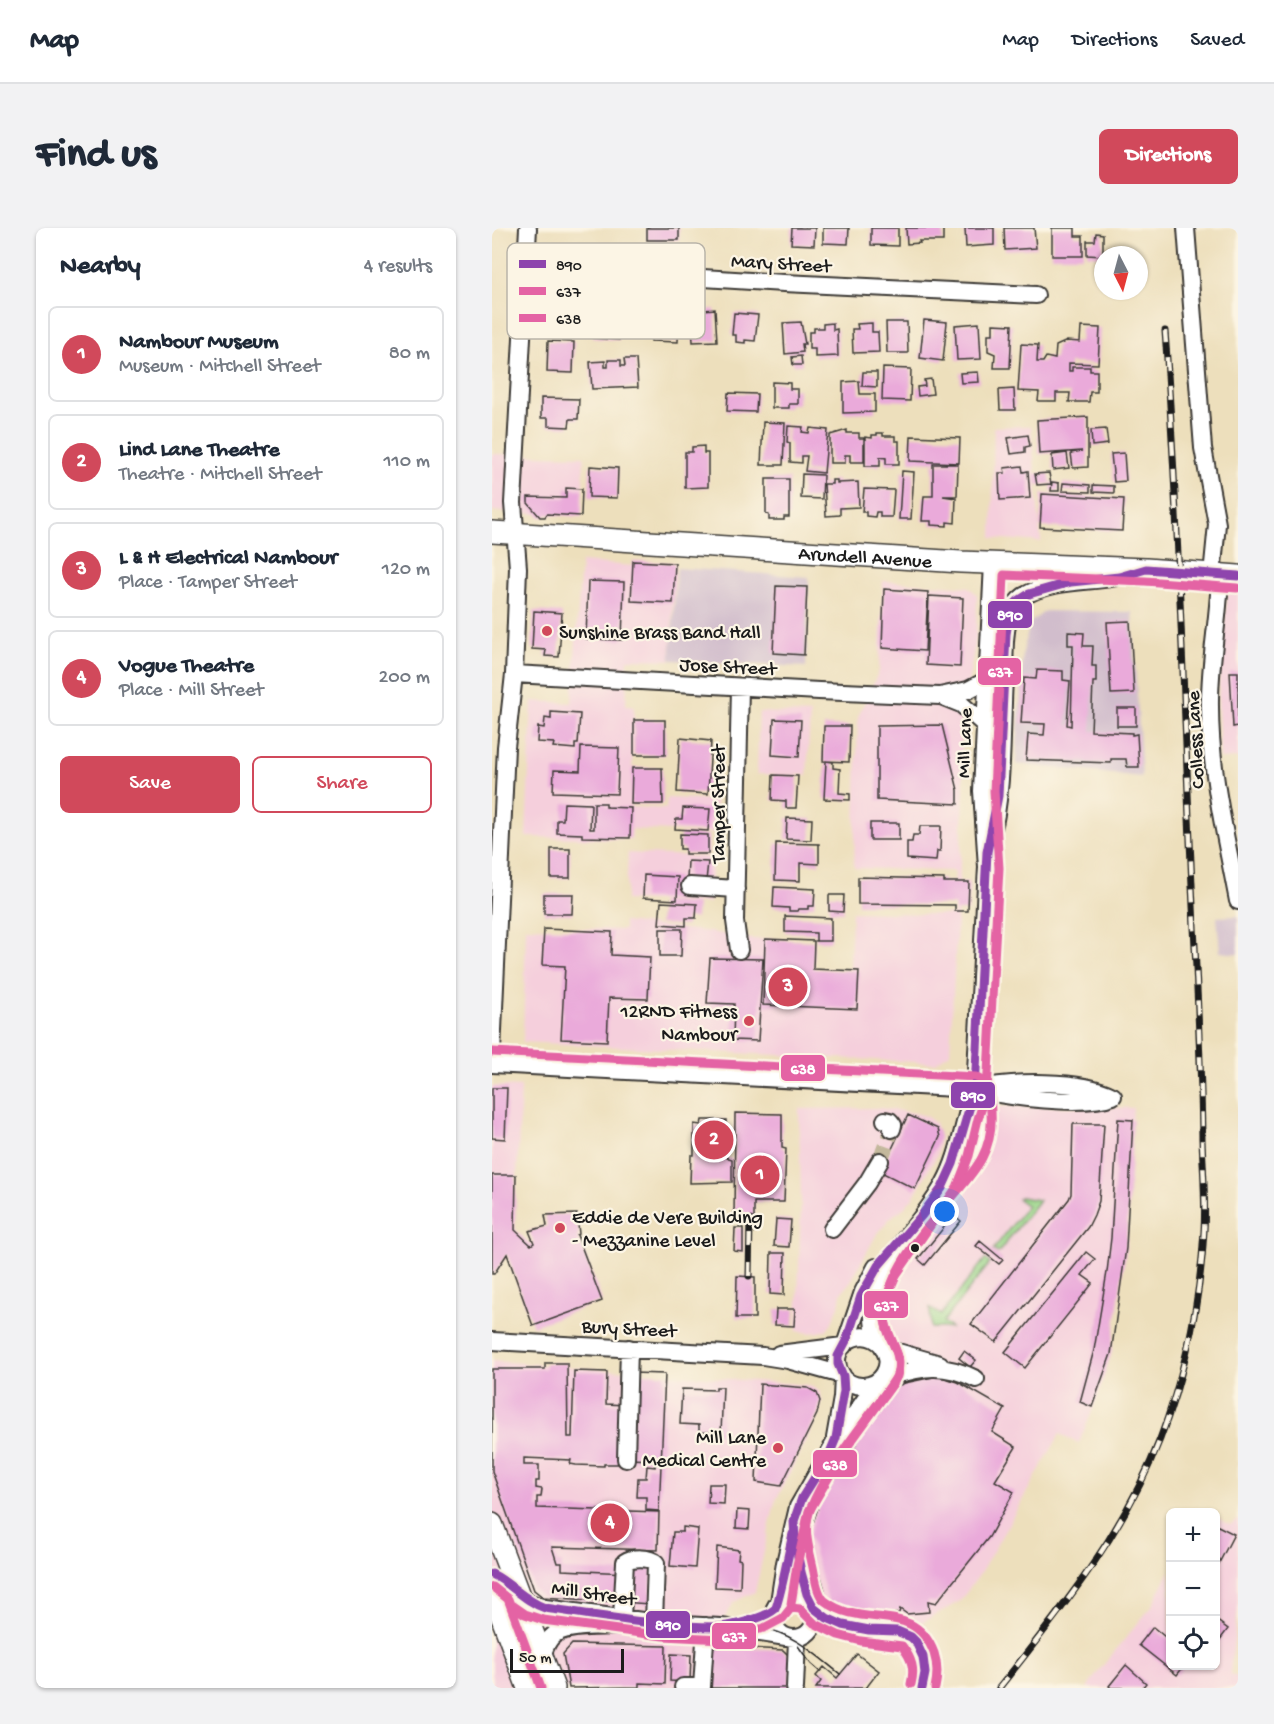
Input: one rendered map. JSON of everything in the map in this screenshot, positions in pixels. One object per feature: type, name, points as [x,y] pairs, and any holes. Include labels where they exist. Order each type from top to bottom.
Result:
[{"type":"main road","name":"Arundell Avenue","points":[[492,532],[1224,575]]},
{"type":"main road","points":[[492,1524],[554,1688]]},
{"type":"main road","points":[[492,1574],[505,1580],[519,1594]]},
{"type":"main road","points":[[494,1602],[526,1680]]},
{"type":"main road","points":[[526,1680],[525,1647],[532,1625]]},
{"type":"street","points":[[527,243],[528,228]]},
{"type":"street","name":"Colless Lane","points":[[1186,228],[1203,448],[1224,575],[1210,705],[1211,744],[1215,784],[1238,901]]},
{"type":"street","name":"Mary Street","points":[[705,279],[1036,295]]},
{"type":"street","points":[[492,1052],[505,770],[514,674],[518,568],[513,503],[521,339]]},
{"type":"street","name":"Mill Lane","points":[[987,852],[982,818],[993,563]]},
{"type":"street","name":"Mill Lane","points":[[844,1344],[860,1299],[872,1274],[885,1255],[936,1198],[946,1181],[955,1161],[975,1089],[987,852],[997,809],[1006,634],[1013,606],[1029,594],[1059,585],[1082,580],[1119,577],[1146,569]]},
{"type":"street","name":"Jose Street","points":[[514,674],[940,696],[961,704],[985,725]]},
{"type":"street","name":"Jose Street","points":[[940,696],[968,690],[987,681]]},
{"type":"street","name":"Tamper Street","points":[[739,950],[735,921],[740,687]]},
{"type":"street","points":[[718,878],[736,884]]},
{"type":"street","points":[[690,886],[736,884]]},
{"type":"street","points":[[492,1064],[975,1089],[1008,1083],[1040,1083],[1092,1089],[1120,1097]]},
{"type":"street","points":[[832,1229],[867,1183],[880,1161]]},
{"type":"street","name":"Mill Lane","points":[[883,1346],[874,1326],[873,1311],[877,1290],[886,1269],[915,1224]]},
{"type":"street","points":[[834,1444],[842,1398],[842,1376],[837,1360],[844,1344],[862,1336],[873,1338],[883,1346],[958,1370],[976,1379]]},
{"type":"street","name":"Bury Street","points":[[492,1341],[763,1356],[807,1365],[842,1376]]},
{"type":"street","name":"Bury Street","points":[[763,1356],[844,1344]]},
{"type":"street","points":[[793,1532],[800,1569],[812,1606],[814,1626],[807,1635],[791,1638],[776,1629],[774,1624],[796,1514],[803,1497],[834,1444],[887,1366],[888,1357],[883,1346]]},
{"type":"street","points":[[626,1459],[629,1348]]},
{"type":"street","points":[[842,1376],[850,1383],[860,1386],[923,1369],[944,1367],[958,1370]]},
{"type":"street","points":[[622,1617],[625,1562],[630,1559],[651,1560],[656,1563],[659,1623]]},
{"type":"street","name":"Mill Street","points":[[519,1594],[535,1605],[554,1609],[659,1623],[713,1626],[791,1638]]},
{"type":"street","points":[[777,1605],[795,1596],[806,1599],[812,1606],[842,1624],[907,1634],[915,1641],[925,1664],[926,1675],[922,1688]]},
{"type":"street","name":"Mill Street","points":[[713,1626],[760,1617],[777,1605]]},
{"type":"street","points":[[532,1625],[542,1613],[554,1609]]},
{"type":"street","name":"Mill Street","points":[[543,1654],[551,1638],[563,1631],[659,1623]]},
{"type":"street","points":[[683,1687],[702,1688],[713,1626]]},
{"type":"street","points":[[791,1638],[795,1688]]},
{"type":"shaded area","points":[[1031,426],[1041,542],[992,538],[994,427]]},
{"type":"shaded area","points":[[492,454],[584,456],[582,517],[492,511]]},
{"type":"shaded area","points":[[633,561],[675,563],[670,660],[628,659],[626,705],[634,706],[631,807],[666,809],[667,798],[716,800],[714,833],[632,829],[631,839],[526,837],[532,701],[572,703],[581,562],[633,566]]},
{"type":"shaded area","points":[[677,568],[809,577],[806,667],[670,660]]},
{"type":"shaded area","points":[[883,581],[969,587],[977,595],[976,638],[961,723],[964,788],[950,1053],[935,1063],[523,1042],[526,927],[624,930],[624,922],[751,939],[814,941],[814,969],[850,971],[852,912],[954,915],[955,871],[854,868],[858,717],[879,671]]},
{"type":"shaded area","points":[[1228,588],[1238,588],[1238,758],[1220,759],[1218,709],[1220,663]]},
{"type":"shaded area","points":[[1045,611],[1132,612],[1142,777],[1016,764],[1023,652],[1030,623]]},
{"type":"shaded area","points":[[759,712],[810,714],[807,775],[757,774]]},
{"type":"shaded area","points":[[628,853],[712,857],[709,903],[626,900]]},
{"type":"shaded area","points":[[1238,916],[1238,954],[1220,952],[1217,917]]},
{"type":"shaded area","points":[[492,1086],[521,1087],[517,1177],[492,1176]]},
{"type":"shaded area","points":[[1009,1106],[1133,1108],[1126,1248],[1111,1354],[1097,1399],[1079,1443],[1060,1434],[980,1574],[960,1601],[914,1627],[903,1624],[866,1627],[829,1610],[820,1600],[803,1557],[802,1538],[805,1517],[876,1392],[899,1374],[902,1350],[896,1346],[886,1332],[882,1313],[885,1287],[890,1275],[902,1257],[983,1160],[993,1111]]},
{"type":"shaded area","points":[[880,1108],[926,1116],[935,1123],[940,1137],[937,1155],[914,1196],[905,1207],[890,1218],[875,1237],[851,1281],[841,1293],[839,1306],[831,1324],[826,1330],[819,1332],[797,1331],[801,1204],[799,1109]]},
{"type":"shaded area","points":[[492,1361],[809,1385],[819,1391],[822,1401],[819,1414],[775,1502],[755,1592],[734,1602],[708,1646],[706,1688],[492,1688]]},
{"type":"shaded area","points":[[1220,1519],[1230,1525],[1238,1519],[1238,1609],[1230,1674],[1238,1677],[1238,1688],[1087,1688],[1152,1606],[1166,1579],[1166,1670],[1220,1670]]},
{"type":"green space","points":[[1020,1197],[1039,1200],[998,1253],[993,1250],[1027,1206],[1018,1199]]},
{"type":"green space","points":[[985,1259],[990,1263],[943,1322],[951,1328],[931,1328],[930,1308],[941,1315]]},
{"type":"building","points":[[647,228],[679,228],[679,240],[647,240]]},
{"type":"building","points":[[792,228],[815,228],[814,245],[791,244]]},
{"type":"building","points":[[823,228],[849,228],[848,244],[823,243]]},
{"type":"building","points":[[871,228],[898,228],[898,246],[871,245]]},
{"type":"building","points":[[906,228],[943,228],[943,241],[919,241],[920,243],[907,244]]},
{"type":"building","points":[[965,228],[994,228],[994,245],[966,247]]},
{"type":"building","points":[[1004,228],[1034,228],[1036,248],[1005,250]]},
{"type":"building","points":[[1052,228],[1075,228],[1075,236],[1083,236],[1083,256],[1052,256]]},
{"type":"building","points":[[1096,233],[1103,234],[1103,246],[1094,246],[1094,255],[1087,255],[1087,241],[1095,241]]},
{"type":"building","points":[[715,309],[717,341],[693,342],[693,339],[705,339],[705,310]]},
{"type":"building","points":[[734,313],[758,315],[755,341],[736,342],[736,335],[732,335]]},
{"type":"building","points":[[924,320],[947,322],[943,361],[920,358]]},
{"type":"building","points":[[801,322],[805,344],[802,344],[803,352],[785,354],[783,323]]},
{"type":"building","points":[[886,322],[907,322],[908,353],[887,353]]},
{"type":"building","points":[[833,323],[833,330],[837,329],[838,356],[815,357],[815,349],[809,349],[809,332],[814,332],[814,328],[823,328],[823,324]]},
{"type":"building","points":[[872,323],[872,332],[878,332],[879,352],[853,353],[852,329],[858,329],[857,324]]},
{"type":"building","points":[[979,323],[981,359],[957,360],[955,325]]},
{"type":"building","points":[[993,324],[1012,325],[1010,368],[994,368],[995,354],[988,351],[988,334],[993,334]]},
{"type":"building","points":[[1081,327],[1100,328],[1098,364],[1069,363],[1069,371],[1072,371],[1072,367],[1090,367],[1090,371],[1097,371],[1097,392],[1090,392],[1089,402],[1069,402],[1070,393],[1056,393],[1056,401],[1038,401],[1039,392],[1018,391],[1021,344],[1038,345],[1037,362],[1043,362],[1046,357],[1055,359],[1056,346],[1067,341],[1080,342]]},
{"type":"building","points":[[651,339],[678,339],[678,342],[651,341]]},
{"type":"building","points":[[548,341],[574,342],[573,373],[547,372]]},
{"type":"building","points":[[801,356],[802,365],[793,365],[792,357]]},
{"type":"building","points":[[624,359],[636,359],[638,387],[592,389],[590,362],[605,361],[605,367],[608,367],[608,360],[621,360],[621,366],[625,366]]},
{"type":"building","points":[[883,368],[911,369],[910,401],[882,400]]},
{"type":"building","points":[[863,372],[877,372],[877,387],[862,386]]},
{"type":"building","points":[[978,372],[979,382],[961,383],[960,373]]},
{"type":"building","points":[[931,379],[933,394],[918,396],[917,387],[925,386],[924,380]]},
{"type":"building","points":[[859,381],[860,394],[875,394],[875,412],[843,413],[843,382]]},
{"type":"building","points":[[772,382],[790,383],[790,389],[798,389],[798,404],[789,404],[789,408],[772,408]]},
{"type":"building","points":[[1014,389],[1015,410],[1000,410],[999,390]]},
{"type":"building","points":[[728,393],[757,394],[756,412],[727,411]]},
{"type":"building","points":[[541,398],[579,399],[578,419],[570,419],[569,427],[548,426],[548,418],[541,418]]},
{"type":"building","points":[[1088,417],[1088,467],[1073,468],[1071,453],[1082,451],[1039,454],[1037,420]]},
{"type":"building","points":[[763,422],[785,423],[783,465],[761,465]]},
{"type":"building","points":[[788,426],[803,427],[802,432],[809,433],[810,428],[828,430],[824,473],[805,471],[807,456],[802,456],[802,463],[790,462],[790,443],[787,442]]},
{"type":"building","points":[[1106,429],[1108,444],[1092,446],[1091,430]]},
{"type":"building","points":[[847,430],[847,433],[859,433],[859,438],[864,438],[864,462],[850,462],[850,455],[845,455],[845,463],[830,463],[830,435]]},
{"type":"building","points":[[877,433],[883,433],[883,436],[895,436],[895,441],[899,441],[899,464],[886,464],[886,458],[880,457],[880,466],[865,466],[865,437],[872,438],[872,435],[877,435]]},
{"type":"building","points":[[1028,435],[1030,446],[1025,447],[1025,452],[1011,454],[1008,438]]},
{"type":"building","points":[[911,436],[960,438],[959,463],[910,461]]},
{"type":"building","points":[[704,446],[704,453],[708,453],[708,487],[685,488],[685,452],[692,452],[692,447]]},
{"type":"building","points":[[1067,453],[1069,468],[1053,470],[1052,455]]},
{"type":"building","points":[[1124,453],[1126,481],[1114,482],[1111,454]]},
{"type":"building","points":[[933,464],[958,464],[957,496],[943,496],[956,498],[955,523],[947,522],[947,526],[931,525],[931,521],[922,521],[924,496],[933,496]]},
{"type":"building","points":[[590,466],[618,468],[617,498],[589,497]]},
{"type":"building","points":[[1022,466],[1023,472],[1028,471],[1030,498],[1000,500],[999,473],[1005,473],[1004,468]]},
{"type":"building","points":[[902,471],[914,472],[911,519],[899,519]]},
{"type":"building","points":[[1049,473],[1051,484],[1037,485],[1035,474]]},
{"type":"building","points":[[802,474],[823,475],[822,499],[801,498]]},
{"type":"building","points":[[766,479],[789,479],[789,517],[784,517],[784,520],[769,520],[769,515],[766,514]]},
{"type":"building","points":[[832,480],[837,480],[837,483],[858,482],[859,507],[840,508],[840,515],[826,516],[824,484],[832,484]]},
{"type":"building","points":[[1052,482],[1059,483],[1059,491],[1051,491]]},
{"type":"building","points":[[1063,483],[1090,485],[1090,492],[1062,491]]},
{"type":"building","points":[[1093,485],[1114,486],[1114,493],[1093,492]]},
{"type":"building","points":[[566,488],[582,489],[581,516],[547,514],[545,517],[540,517],[528,503],[528,497],[566,498]]},
{"type":"building","points":[[864,489],[894,490],[892,517],[880,517],[880,512],[876,512],[875,517],[866,516],[866,512],[862,512]]},
{"type":"building","points":[[1042,494],[1124,499],[1122,531],[1040,527]]},
{"type":"building","points":[[633,561],[675,563],[673,603],[631,601]]},
{"type":"building","points":[[588,581],[624,582],[622,640],[586,639]]},
{"type":"building","points":[[776,586],[807,587],[804,655],[773,653]]},
{"type":"building","points":[[884,589],[928,592],[925,651],[882,648]]},
{"type":"building","points":[[929,596],[963,598],[960,667],[926,665]]},
{"type":"building","name":"Sunshine Brass Band Hall","points":[[534,611],[562,613],[559,657],[545,656],[546,650],[532,649]]},
{"type":"building","points":[[1130,621],[1134,693],[1111,694],[1107,622]]},
{"type":"building","points":[[1068,632],[1084,633],[1083,646],[1093,646],[1092,666],[1096,666],[1096,682],[1093,682],[1091,731],[1137,734],[1139,767],[1127,767],[1126,759],[1111,759],[1111,763],[1026,760],[1028,734],[1044,735],[1045,724],[1021,723],[1024,678],[1036,679],[1037,670],[1063,671],[1063,680],[1070,681],[1067,725],[1071,726],[1073,645],[1068,645]]},
{"type":"building","points":[[1230,672],[1238,672],[1238,726],[1233,727]]},
{"type":"building","points":[[1117,708],[1136,708],[1136,726],[1117,726]]},
{"type":"building","points":[[551,712],[580,714],[578,744],[575,744],[575,749],[553,747],[554,743],[537,742],[538,727],[544,728],[545,718],[551,719]]},
{"type":"building","points":[[774,719],[801,720],[799,757],[772,755]]},
{"type":"building","points":[[634,720],[665,720],[665,755],[634,755]]},
{"type":"building","points":[[942,725],[958,790],[958,804],[877,800],[877,726]]},
{"type":"building","points":[[824,726],[850,726],[849,762],[823,761]]},
{"type":"building","points":[[680,738],[711,741],[708,794],[677,792]]},
{"type":"building","points":[[581,747],[619,748],[617,794],[553,792],[554,770],[580,771]]},
{"type":"building","points":[[826,761],[833,762],[833,768],[840,769],[839,793],[850,794],[850,800],[824,799]]},
{"type":"building","points":[[632,768],[662,768],[663,804],[631,804]]},
{"type":"building","points":[[773,775],[798,776],[796,808],[786,808],[786,801],[772,800]]},
{"type":"building","points":[[564,803],[591,804],[590,829],[594,829],[594,803],[606,803],[606,807],[631,808],[630,838],[582,837],[582,834],[557,833],[557,820],[563,820]]},
{"type":"building","points":[[683,808],[710,809],[708,831],[675,829],[676,819],[682,819]]},
{"type":"building","points":[[787,818],[812,819],[811,840],[786,839]]},
{"type":"building","points":[[870,823],[899,823],[899,840],[870,840]]},
{"type":"building","points":[[920,826],[941,826],[940,851],[937,851],[936,861],[907,859],[907,842],[912,842],[913,835],[919,835]]},
{"type":"building","points":[[680,834],[708,835],[708,854],[685,854],[685,849],[680,849]]},
{"type":"building","points":[[776,843],[819,844],[819,864],[800,863],[800,881],[775,880]]},
{"type":"building","points":[[551,849],[570,849],[570,878],[551,878]]},
{"type":"building","points":[[688,861],[708,862],[706,881],[687,879]]},
{"type":"building","points":[[644,875],[678,877],[677,900],[643,898]]},
{"type":"building","points":[[858,877],[944,879],[944,882],[969,882],[968,911],[955,911],[955,905],[858,904]]},
{"type":"building","points":[[774,887],[815,889],[814,906],[798,911],[773,907]]},
{"type":"building","points":[[544,894],[573,894],[572,914],[544,914]]},
{"type":"building","points":[[829,895],[844,895],[843,912],[829,911]]},
{"type":"building","points":[[661,902],[697,904],[696,918],[686,918],[686,926],[659,924]]},
{"type":"building","points":[[785,916],[831,918],[831,941],[816,941],[816,933],[785,932]]},
{"type":"building","points":[[544,929],[612,932],[611,955],[650,957],[648,999],[609,998],[607,1041],[561,1039],[565,966],[542,965]]},
{"type":"building","points":[[660,929],[682,929],[681,956],[660,956]]},
{"type":"building","points":[[765,939],[814,941],[813,969],[859,971],[857,1009],[763,1005]]},
{"type":"building","points":[[710,958],[763,959],[758,1041],[733,1040],[734,1004],[707,1003]]},
{"type":"building","points":[[492,1088],[507,1088],[505,1139],[492,1138]]},
{"type":"building","points":[[735,1113],[782,1114],[782,1148],[786,1149],[784,1202],[754,1202],[754,1220],[734,1219]]},
{"type":"building","points":[[908,1115],[938,1129],[940,1137],[915,1189],[881,1172]]},
{"type":"building","points":[[1118,1119],[1133,1120],[1126,1248],[1111,1354],[1092,1407],[1080,1402],[1094,1350],[1107,1272]]},
{"type":"building","points":[[702,1120],[726,1120],[725,1157],[732,1159],[732,1182],[690,1183],[691,1155],[694,1155],[694,1124],[701,1125]]},
{"type":"building","points":[[1073,1124],[1104,1124],[1099,1201],[1088,1227],[996,1342],[971,1324],[1069,1199]]},
{"type":"building","points":[[492,1175],[516,1175],[515,1230],[531,1245],[534,1243],[529,1231],[547,1226],[545,1215],[577,1214],[579,1234],[577,1235],[602,1301],[533,1326],[507,1254],[492,1274]]},
{"type":"building","points":[[954,1215],[961,1221],[925,1265],[918,1259]]},
{"type":"building","points":[[776,1219],[791,1220],[789,1247],[774,1246]]},
{"type":"building","points":[[735,1228],[743,1228],[743,1252],[734,1251]]},
{"type":"building","points":[[980,1241],[1003,1260],[999,1264],[976,1246]]},
{"type":"building","points":[[1086,1252],[1095,1259],[1082,1275],[1093,1283],[1025,1368],[1005,1352]]},
{"type":"building","points":[[771,1253],[785,1253],[784,1295],[770,1294]]},
{"type":"building","points":[[737,1276],[755,1277],[755,1318],[736,1318]]},
{"type":"building","points":[[776,1309],[795,1309],[794,1326],[775,1325]]},
{"type":"building","points":[[964,1351],[976,1360],[970,1367],[959,1358]]},
{"type":"building","points":[[545,1363],[567,1363],[568,1437],[572,1437],[574,1371],[607,1372],[606,1404],[626,1405],[624,1464],[576,1465],[570,1464],[571,1460],[524,1458],[524,1465],[539,1465],[539,1481],[536,1481],[536,1488],[542,1489],[541,1497],[537,1497],[537,1508],[659,1512],[658,1550],[552,1547],[557,1563],[562,1563],[562,1570],[627,1573],[627,1565],[652,1566],[650,1604],[543,1597],[534,1590],[492,1471],[492,1369],[545,1369]]},
{"type":"building","points":[[632,1373],[665,1374],[659,1511],[646,1510],[646,1497],[637,1497],[638,1478],[646,1478],[647,1466],[655,1467],[655,1460],[628,1459]]},
{"type":"building","points":[[938,1376],[958,1382],[1005,1409],[992,1432],[1016,1447],[995,1481],[1014,1492],[989,1537],[936,1603],[928,1601],[929,1612],[907,1614],[900,1609],[899,1613],[852,1614],[831,1611],[809,1535],[820,1502],[875,1415],[888,1390],[905,1383]]},
{"type":"building","name":"Mill Lane Medical Centre","points":[[760,1384],[808,1388],[817,1393],[820,1401],[817,1414],[781,1486],[756,1482]]},
{"type":"building","points":[[716,1387],[723,1387],[721,1433],[699,1432],[699,1425],[680,1424],[682,1389],[716,1390]]},
{"type":"building","points":[[709,1484],[725,1484],[724,1504],[708,1503]]},
{"type":"building","points":[[737,1510],[750,1511],[749,1529],[736,1528]]},
{"type":"building","points":[[683,1527],[698,1529],[695,1568],[670,1566],[673,1532],[683,1532]]},
{"type":"building","points":[[1220,1527],[1234,1534],[1220,1561]]},
{"type":"building","points":[[717,1547],[739,1550],[740,1588],[715,1587]]},
{"type":"building","points":[[1220,1623],[1228,1629],[1220,1640]]},
{"type":"building","points":[[1153,1627],[1166,1638],[1166,1666],[1139,1645]]},
{"type":"building","points":[[572,1644],[666,1646],[665,1684],[639,1683],[639,1687],[569,1688],[563,1654]]},
{"type":"building","points":[[709,1646],[783,1650],[792,1659],[789,1688],[707,1688]]},
{"type":"building","points":[[671,1654],[691,1655],[690,1682],[670,1681]]},
{"type":"building","points":[[857,1654],[879,1671],[866,1688],[816,1688],[821,1681],[816,1676],[824,1667],[837,1678]]},
{"type":"building","points":[[1126,1665],[1146,1683],[1142,1688],[1111,1688],[1109,1686]]},
{"type":"building","points":[[1171,1670],[1181,1670],[1177,1675]]},
{"type":"tunnel","points":[[880,1161],[892,1129]]},
{"type":"tram line","points":[[761,1628],[793,1639],[840,1674]]},
{"type":"tram line","points":[[798,1646],[819,1671]]},
{"type":"railway","points":[[999,1688],[1089,1570],[1110,1539],[1145,1473],[1160,1439],[1177,1389],[1190,1337],[1199,1284],[1205,1208],[1177,530],[1165,331]]},
{"type":"railway","points":[[749,1276],[750,1220]]},
{"type":"transit line","name":"890","points":[[922,1688],[925,1673],[923,1657],[911,1637],[897,1631],[869,1630],[843,1625],[827,1618],[814,1608],[807,1594],[801,1572],[794,1521],[802,1498],[829,1455],[836,1438],[844,1391],[838,1356],[847,1339],[861,1296],[878,1266],[942,1188],[953,1164],[975,1089],[987,852],[998,796],[1006,634],[1009,616],[1013,606],[1029,594],[1071,582],[1119,577],[1146,569],[1238,576]]},
{"type":"transit line","name":"637","points":[[791,1604],[809,1511],[844,1451],[894,1382],[898,1373],[897,1352],[888,1333],[885,1319],[891,1287],[896,1275],[957,1187],[969,1156],[987,1092],[999,868],[994,791],[1004,575],[1145,581],[1237,588]]},
{"type":"transit line","name":"638","points":[[493,1052],[976,1077],[985,1082],[990,1101],[991,1128],[984,1154],[970,1176],[913,1246],[900,1266],[889,1293],[885,1318],[898,1357],[897,1376],[828,1474],[810,1510],[807,1523],[809,1550],[816,1584],[822,1598],[840,1610],[901,1621],[914,1626],[925,1636],[934,1653],[937,1670],[935,1688]]},
{"type":"transit line","name":"890","points":[[492,1574],[545,1608],[653,1623],[724,1627],[756,1619],[775,1609],[793,1534]]},
{"type":"transit line","name":"637","points":[[493,1587],[508,1599],[541,1688]]},
{"type":"transit line","name":"637","points":[[512,1605],[525,1614],[543,1620],[663,1636],[722,1639],[764,1628],[783,1618],[791,1608],[800,1609],[814,1623],[838,1635],[861,1641],[902,1646],[912,1664],[911,1684]]},
{"type":"place","name":"Sunshine Brass Band Hall","points":[[547,631]]},
{"type":"place","name":"L & H Electrical Nambour","points":[[788,987]]},
{"type":"place","name":"12RND Fitness Nambour","points":[[749,1021]]},
{"type":"place","name":"Lind Lane Theatre","points":[[714,1140]]},
{"type":"place","name":"Nambour Museum","points":[[760,1175]]},
{"type":"place","name":"Eddie de Vere Building - Mezzanine Level","points":[[560,1228]]},
{"type":"place","name":"Mill Lane Medical Centre","points":[[778,1448]]},
{"type":"place","name":"Vogue Theatre","points":[[610,1523]]}]
